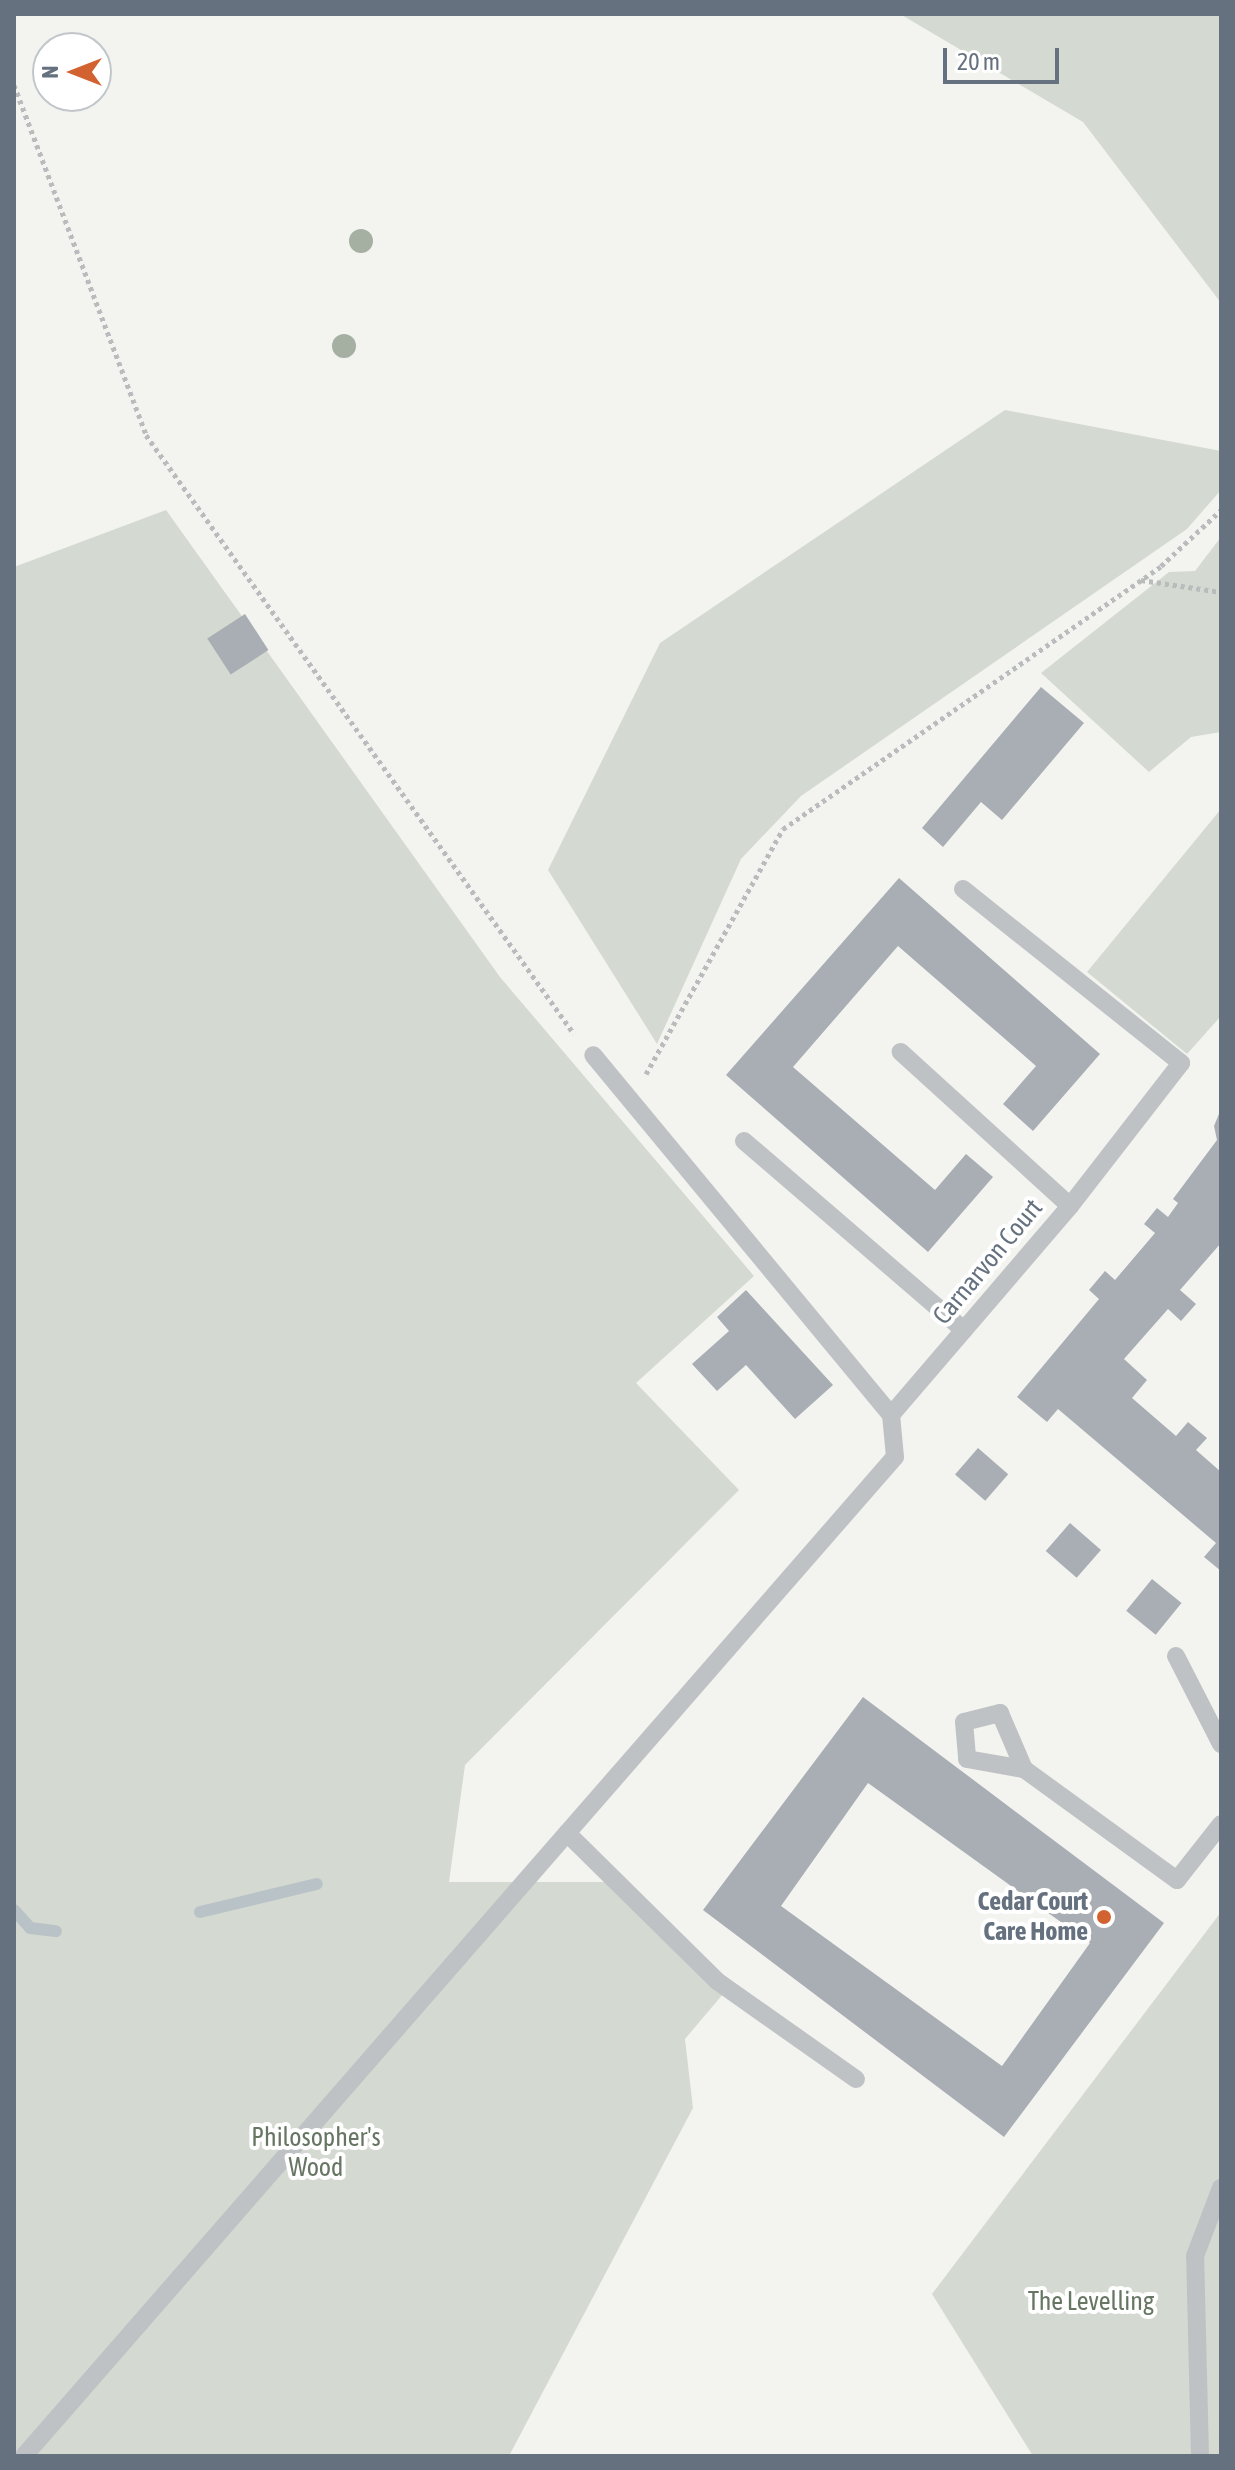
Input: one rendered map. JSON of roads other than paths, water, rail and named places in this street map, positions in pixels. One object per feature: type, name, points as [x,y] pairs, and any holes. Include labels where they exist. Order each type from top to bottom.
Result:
[{"type":"lane","points":[[963,889],[1181,1063],[1070,1206]]},
{"type":"lane","name":"Carnarvon Court","points":[[891,1415],[1070,1206],[901,1052]]},
{"type":"lane","points":[[24,2456],[895,1457],[891,1415],[593,1055]]},
{"type":"lane","points":[[744,1141],[964,1330]]},
{"type":"lane","points":[[1176,1656],[1221,1744]]},
{"type":"lane","points":[[1024,1769],[1177,1880],[1215,1831]]},
{"type":"lane","points":[[1215,1831],[1221,1855]]},
{"type":"lane","points":[[567,1833],[717,1981],[856,2079]]},
{"type":"lane","points":[[1200,2456],[1195,2256],[1221,2188]]},
{"type":"waterway","points":[[200,1912],[317,1884]]},
{"type":"waterway","points":[[14,1910],[30,1928],[56,1931]]},
{"type":"place","name":"Cedar Court Care Home","points":[[1104,1917]]},
{"type":"park label","name":"Philosopher's Wood","points":[[316,2153]]},
{"type":"park label","name":"The Levelling","points":[[1091,2302]]}]
